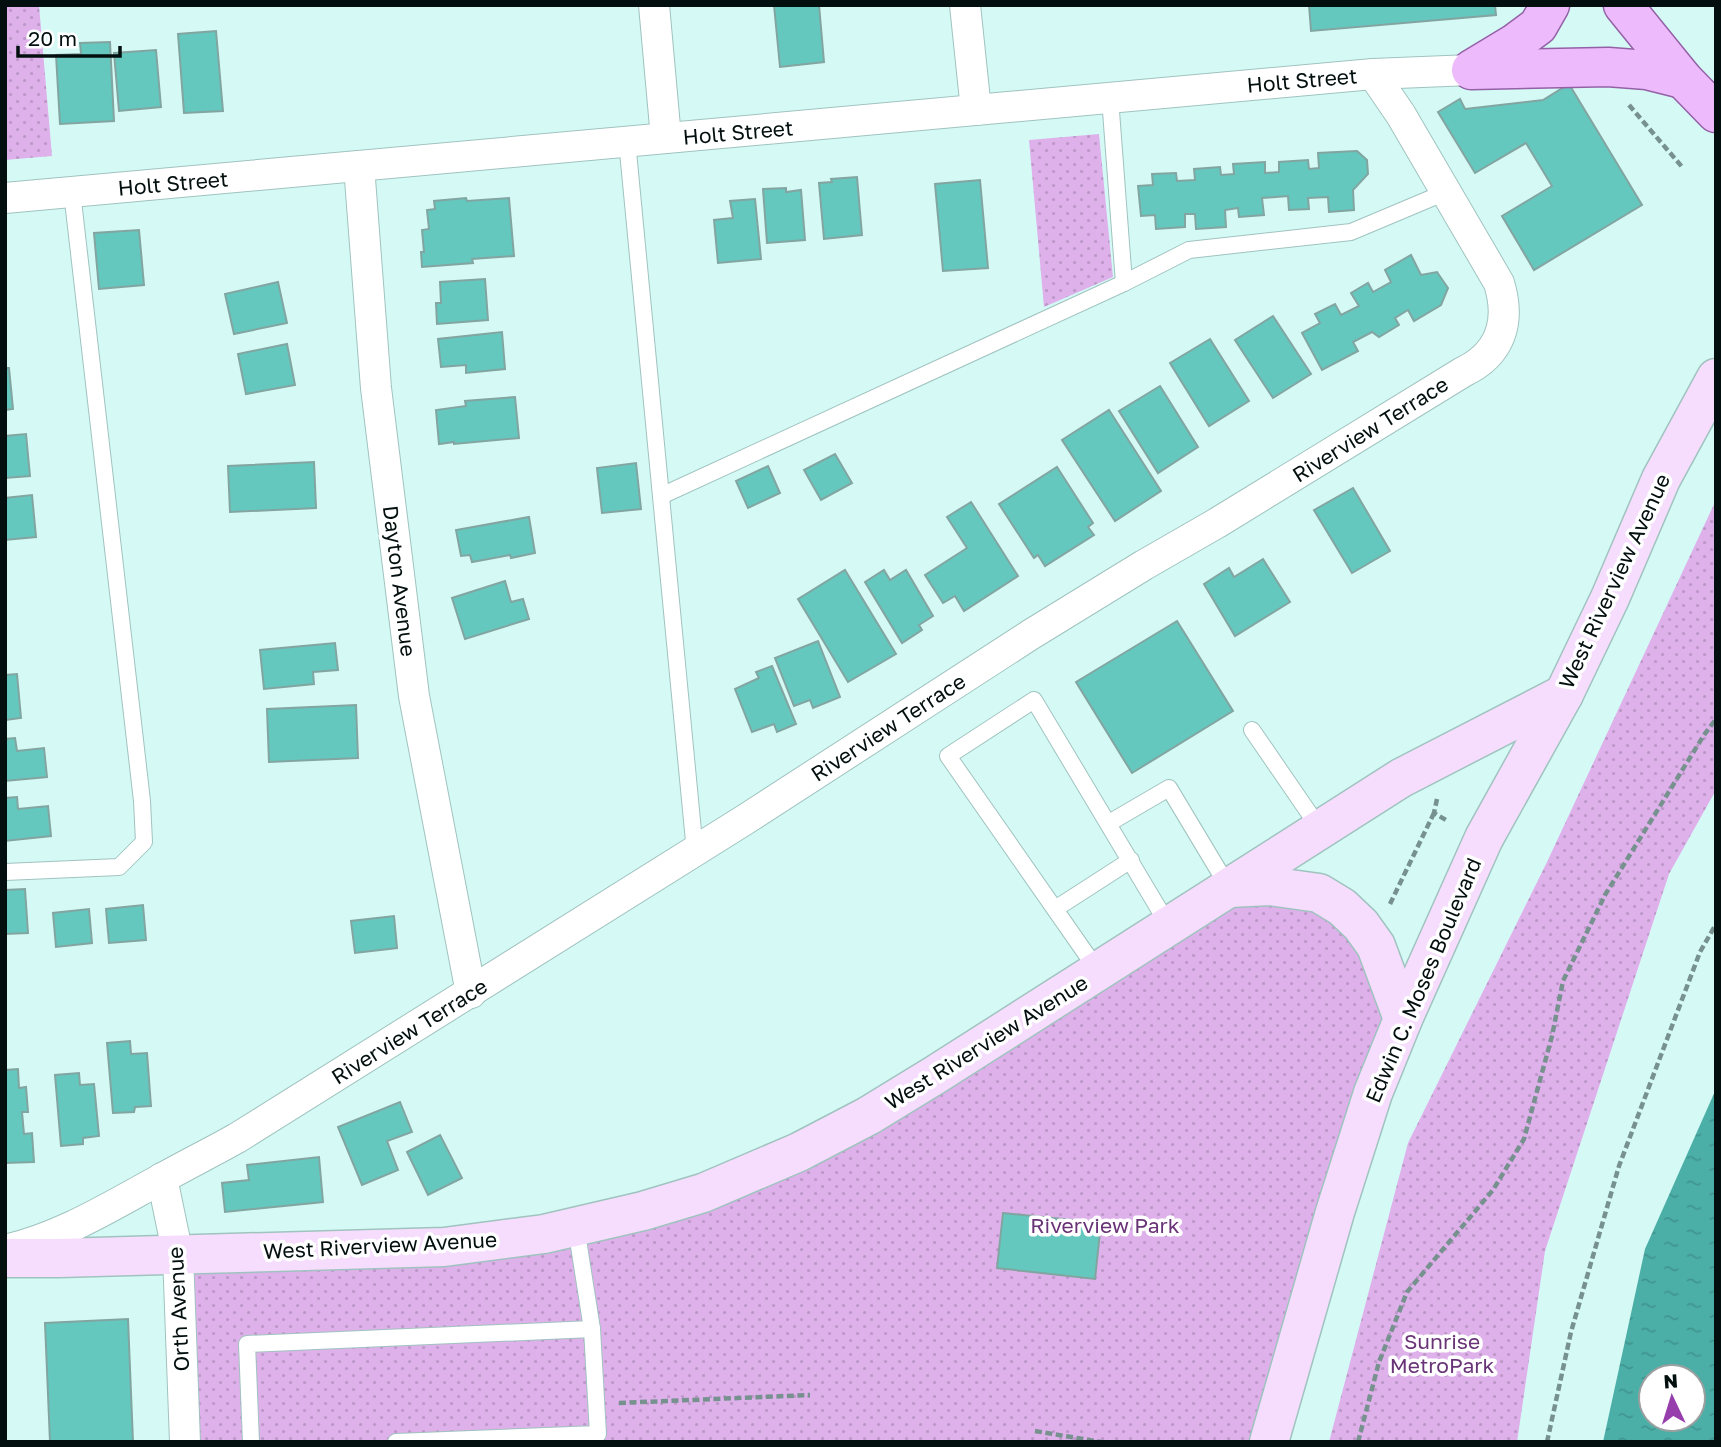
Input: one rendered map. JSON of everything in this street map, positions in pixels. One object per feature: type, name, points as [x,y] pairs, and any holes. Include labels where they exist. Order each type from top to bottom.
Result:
[{"type":"main road","points":[[1471,69],[1538,26],[1550,5]]},
{"type":"main road","points":[[1623,5],[1683,79],[1716,113]]},
{"type":"main road","points":[[1471,69],[1608,67],[1647,70],[1683,79]]},
{"type":"street","points":[[654,5],[666,138]]},
{"type":"street","points":[[965,5],[976,110]]},
{"type":"street","name":"Holt Street","points":[[5,198],[1110,97],[1373,74],[1471,69]]},
{"type":"street","name":"Riverview Terrace","points":[[5,1250],[60,1232],[103,1212],[237,1139],[695,852],[1030,635],[1474,367],[1492,350],[1503,327],[1504,301],[1499,283],[1401,115],[1373,74]]},
{"type":"street","name":"Dayton Avenue","points":[[359,166],[376,388],[414,696],[471,993]]},
{"type":"street","name":"West Riverview Avenue","points":[[5,1258],[444,1247],[544,1234],[643,1211],[703,1192],[799,1152],[879,1109],[1401,778],[1564,694],[1610,598],[1661,479],[1716,378]]},
{"type":"street","name":"Edwin C. Moses Boulevard","points":[[1269,1442],[1335,1212],[1373,1093],[1484,838],[1564,694]]},
{"type":"street","points":[[1229,888],[1269,886],[1319,893],[1342,907],[1361,925],[1376,946],[1403,1019]]},
{"type":"street","name":"Orth Avenue","points":[[162,1178],[178,1255],[185,1442]]},
{"type":"lane","points":[[1110,97],[1124,283]]},
{"type":"lane","points":[[627,141],[695,852]]},
{"type":"lane","points":[[5,872],[119,867],[144,842],[142,801],[72,192]]},
{"type":"lane","points":[[661,496],[1124,283],[1189,250],[1351,232],[1446,192]]},
{"type":"lane","points":[[1098,971],[948,756],[1034,700],[1169,926]]},
{"type":"lane","points":[[1252,730],[1321,829]]},
{"type":"lane","points":[[1109,823],[1169,788],[1229,888]]},
{"type":"lane","points":[[1055,909],[1131,860]]},
{"type":"lane","points":[[396,1442],[598,1434],[592,1329],[576,1227]]},
{"type":"lane","points":[[251,1442],[247,1344],[592,1329]]},
{"type":"path","points":[[1358,1442],[1379,1362],[1407,1292],[1493,1189],[1524,1139],[1552,1036],[1563,981],[1605,895],[1716,719]]},
{"type":"path","points":[[1390,905],[1434,813],[1438,798]]},
{"type":"path","points":[[1434,813],[1446,820]]},
{"type":"path","points":[[1546,1442],[1570,1332],[1619,1166],[1700,952],[1716,924]]},
{"type":"path","points":[[596,1404],[810,1395]]},
{"type":"path","points":[[1035,1431],[1101,1442]]},
{"type":"green space","points":[[5,5],[39,5],[52,156],[5,160]]},
{"type":"green space","points":[[1099,134],[1113,277],[1044,307],[1029,140]]},
{"type":"green space","name":"Sunrise MetroPark","points":[[1716,500],[1716,790],[1669,874],[1545,1251],[1517,1442],[1329,1442],[1408,1143],[1547,862]]},
{"type":"green space","name":"Riverview Park","points":[[1229,888],[1319,893],[1403,1019],[1269,1442],[185,1442],[178,1255],[444,1247],[703,1193]]},
{"type":"water","points":[[1716,1089],[1716,1442],[1603,1442],[1645,1249]]},
{"type":"building","points":[[774,5],[819,5],[824,62],[780,67]]},
{"type":"building","points":[[1309,5],[1495,5],[1496,15],[1311,31]]},
{"type":"building","points":[[216,31],[223,111],[184,113],[178,34]]},
{"type":"building","points":[[110,42],[114,121],[60,124],[56,55],[81,54],[80,43]]},
{"type":"building","points":[[156,50],[161,107],[119,111],[114,53]]},
{"type":"building","points":[[1569,84],[1642,205],[1534,270],[1502,216],[1552,186],[1526,143],[1475,173],[1438,112],[1460,99],[1465,109],[1543,100]]},
{"type":"building","points":[[1357,151],[1367,160],[1368,174],[1353,190],[1354,210],[1329,212],[1328,197],[1308,198],[1309,209],[1289,210],[1288,196],[1262,198],[1264,215],[1239,217],[1238,208],[1225,210],[1226,227],[1196,229],[1195,214],[1185,214],[1185,227],[1156,229],[1155,215],[1141,216],[1138,186],[1153,185],[1152,174],[1176,173],[1177,181],[1195,180],[1194,169],[1220,167],[1221,175],[1234,174],[1233,164],[1265,162],[1265,173],[1279,172],[1279,162],[1308,160],[1309,169],[1319,168],[1318,153]]},
{"type":"building","points":[[857,177],[862,235],[824,239],[819,183]]},
{"type":"building","points":[[980,180],[988,268],[943,271],[935,184]]},
{"type":"building","points":[[786,188],[786,192],[801,190],[805,240],[767,243],[763,189]]},
{"type":"building","points":[[466,198],[467,201],[509,198],[514,256],[422,267],[422,230],[429,229],[427,210],[435,209],[434,201]]},
{"type":"building","points":[[755,199],[761,259],[718,263],[714,220],[733,218],[730,201]]},
{"type":"building","points":[[139,230],[144,285],[99,289],[94,233]]},
{"type":"building","points":[[1411,255],[1421,275],[1437,272],[1448,288],[1441,305],[1414,321],[1408,310],[1395,318],[1399,325],[1379,337],[1372,332],[1353,342],[1358,351],[1322,370],[1302,333],[1320,323],[1315,314],[1335,304],[1341,315],[1359,306],[1351,293],[1368,283],[1373,292],[1391,282],[1385,270]]},
{"type":"building","points":[[485,279],[488,320],[437,324],[436,303],[441,303],[440,282]]},
{"type":"building","points":[[278,282],[287,323],[234,334],[225,294]]},
{"type":"building","points":[[1273,316],[1311,374],[1273,398],[1235,340]]},
{"type":"building","points":[[502,332],[505,369],[466,373],[466,365],[441,367],[438,339]]},
{"type":"building","points":[[1210,339],[1249,401],[1209,426],[1170,363]]},
{"type":"building","points":[[287,344],[295,385],[246,394],[238,354]]},
{"type":"building","points":[[5,368],[9,368],[13,409],[5,410]]},
{"type":"building","points":[[1160,386],[1198,447],[1158,473],[1119,411]]},
{"type":"building","points":[[515,397],[519,438],[439,444],[436,410],[466,406],[465,401]]},
{"type":"building","points":[[1109,410],[1161,491],[1115,521],[1062,440]]},
{"type":"building","points":[[26,434],[30,476],[5,478],[5,436]]},
{"type":"building","points":[[835,454],[852,483],[821,500],[804,470]]},
{"type":"building","points":[[314,462],[316,508],[230,512],[228,466]]},
{"type":"building","points":[[636,463],[641,509],[602,513],[597,468]]},
{"type":"building","points":[[768,466],[780,493],[748,508],[736,481]]},
{"type":"building","points":[[1057,467],[1093,523],[1088,527],[1094,535],[1045,566],[1038,555],[1034,558],[999,504]]},
{"type":"building","points":[[1353,488],[1390,551],[1352,573],[1314,510]]},
{"type":"building","points":[[32,495],[36,537],[5,540],[5,498]]},
{"type":"building","points":[[971,502],[1018,576],[964,611],[955,596],[943,603],[925,575],[967,548],[947,517]]},
{"type":"building","points":[[529,517],[535,553],[472,562],[470,555],[461,556],[456,530]]},
{"type":"building","points":[[1263,559],[1290,602],[1235,636],[1204,584],[1229,568],[1234,577]]},
{"type":"building","points":[[845,570],[896,654],[848,682],[798,599]]},
{"type":"building","points":[[884,570],[890,580],[906,570],[933,616],[919,625],[922,630],[902,643],[865,582]]},
{"type":"building","points":[[505,581],[511,602],[523,599],[529,619],[465,639],[452,598]]},
{"type":"building","points":[[1177,621],[1233,711],[1132,773],[1076,682]]},
{"type":"building","points":[[818,641],[840,697],[813,708],[810,700],[794,706],[775,658]]},
{"type":"building","points":[[335,643],[338,670],[313,672],[314,684],[264,689],[260,650]]},
{"type":"building","points":[[772,666],[796,724],[777,732],[774,724],[752,732],[735,689],[759,678],[756,672]]},
{"type":"building","points":[[17,674],[21,718],[5,720],[5,675]]},
{"type":"building","points":[[356,705],[358,758],[269,762],[267,709]]},
{"type":"building","points":[[15,738],[17,751],[44,748],[47,777],[5,781],[5,739]]},
{"type":"building","points":[[17,797],[18,809],[48,806],[51,836],[5,841],[5,798]]},
{"type":"building","points":[[25,889],[28,933],[5,934],[5,890]]},
{"type":"building","points":[[143,905],[146,940],[109,943],[106,909]]},
{"type":"building","points":[[89,909],[92,943],[56,947],[53,913]]},
{"type":"building","points":[[394,916],[397,948],[355,953],[351,921]]},
{"type":"building","points":[[130,1041],[131,1054],[147,1053],[151,1106],[135,1107],[134,1112],[113,1113],[107,1043]]},
{"type":"building","points":[[18,1069],[19,1088],[26,1087],[28,1112],[22,1112],[24,1134],[32,1133],[34,1162],[5,1163],[5,1070]]},
{"type":"building","points":[[79,1073],[80,1085],[94,1084],[99,1136],[83,1138],[83,1144],[61,1146],[55,1075]]},
{"type":"building","points":[[400,1102],[412,1132],[387,1141],[398,1170],[362,1185],[338,1127]]},
{"type":"building","points":[[440,1135],[462,1178],[428,1195],[407,1152]]},
{"type":"building","points":[[319,1157],[323,1202],[225,1212],[222,1183],[249,1180],[247,1165]]},
{"type":"building","points":[[1003,1213],[1101,1223],[1095,1279],[997,1268]]},
{"type":"building","points":[[128,1319],[133,1442],[50,1442],[45,1323]]}]
